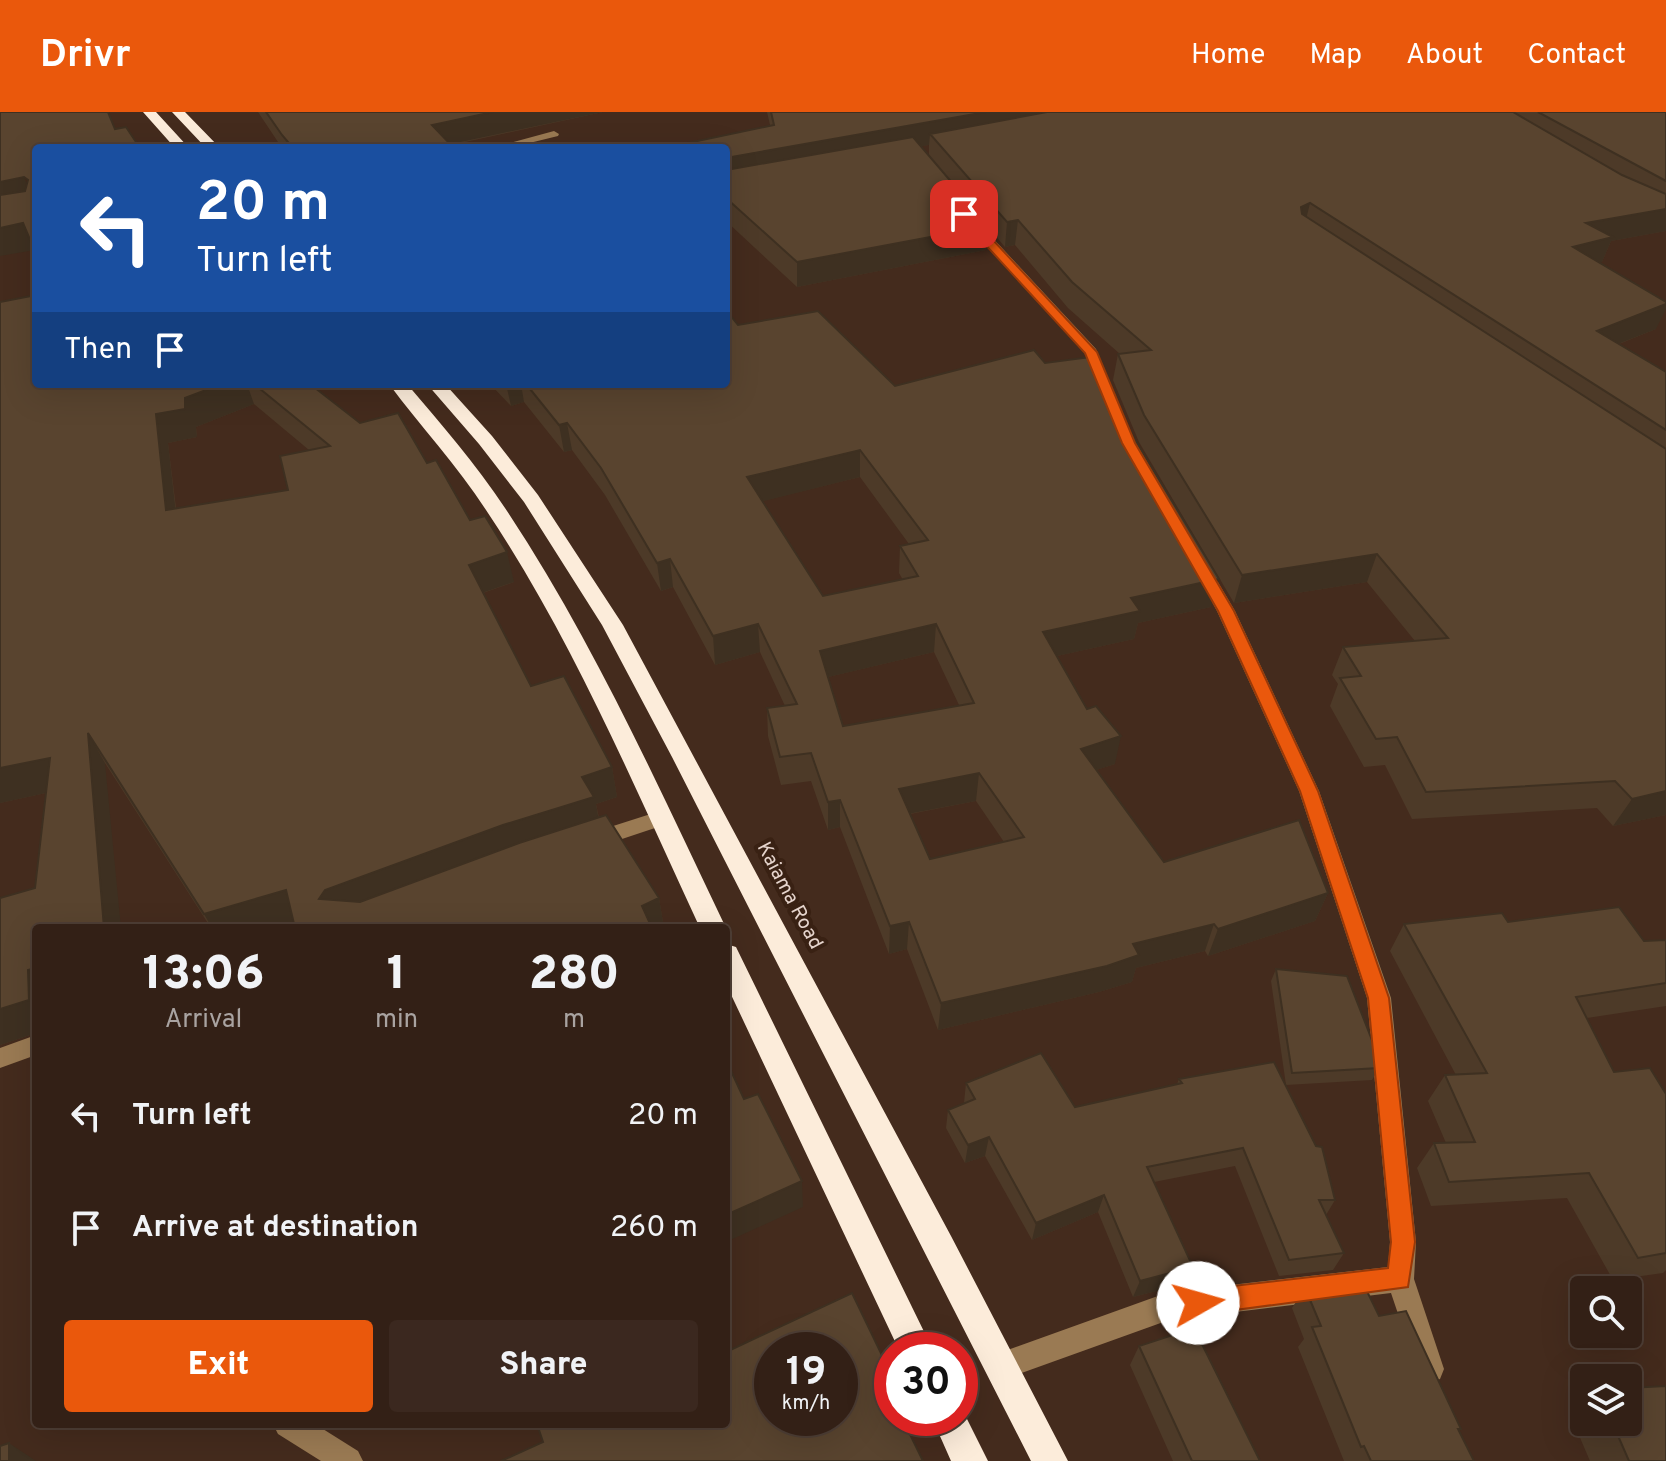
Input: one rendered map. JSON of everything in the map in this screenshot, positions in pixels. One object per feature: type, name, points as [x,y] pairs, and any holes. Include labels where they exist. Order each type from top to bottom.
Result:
[{"type":"highway","points":[[149,112],[178,144]]},
{"type":"highway","points":[[183,113],[210,144]]},
{"type":"highway","points":[[401,388],[466,467],[519,544],[559,613],[711,924]]},
{"type":"highway","name":"Kaiama Road","points":[[439,388],[506,465],[606,613],[1050,1461]]},
{"type":"highway","points":[[730,963],[907,1332]]},
{"type":"highway","points":[[958,1436],[970,1461]]},
{"type":"street","points":[[513,144],[554,134]]},
{"type":"street","points":[[954,202],[1091,352],[1112,404]]},
{"type":"street","points":[[1196,559],[1226,611],[1309,791],[1379,998],[1403,1242],[1400,1279],[1437,1391]]},
{"type":"street","points":[[576,846],[660,819]]},
{"type":"street","points":[[0,1058],[32,1046]]},
{"type":"street","points":[[1002,1366],[1169,1306],[1400,1279]]},
{"type":"street","points":[[294,1428],[348,1461]]},
{"type":"building","points":[[0,112],[108,112],[115,129],[126,127],[137,144],[32,144],[32,244],[23,223],[0,228],[0,195],[25,191],[28,180],[24,177],[0,182]]},
{"type":"building","points":[[266,112],[493,112],[432,125],[450,144],[290,144]]},
{"type":"building","points":[[771,112],[986,112],[730,157],[730,144],[683,144],[774,125]]},
{"type":"building","points":[[1047,112],[1513,112],[1622,175],[1666,194],[1666,209],[1586,223],[1613,237],[1573,247],[1666,302],[1597,331],[1666,372],[1666,430],[1310,203],[1301,207],[1302,214],[1666,449],[1666,791],[1632,799],[1615,781],[1426,792],[1397,737],[1376,739],[1340,678],[1361,676],[1343,647],[1448,638],[1377,554],[1242,575],[1144,415],[1118,354],[1151,350],[1072,282],[1018,220],[1007,222],[930,134]]},
{"type":"building","points":[[1538,112],[1666,112],[1666,181]]},
{"type":"building","points":[[913,137],[989,226],[797,262],[730,202],[730,169]]},
{"type":"building","points":[[32,296],[32,388],[211,388],[185,398],[185,409],[156,414],[166,510],[288,490],[280,456],[330,446],[259,388],[315,388],[360,423],[398,413],[427,463],[436,460],[470,520],[485,516],[507,552],[469,565],[531,686],[564,676],[612,767],[582,777],[594,797],[503,825],[325,890],[319,899],[360,902],[519,843],[606,815],[659,898],[642,906],[650,924],[294,924],[286,890],[204,914],[88,733],[104,924],[32,924],[29,1000],[0,1009],[0,898],[35,888],[50,758],[0,768],[0,302]]},
{"type":"building","points":[[818,311],[895,386],[1034,350],[1045,363],[1098,356],[1122,418],[1219,579],[1131,598],[1140,611],[1043,632],[1087,709],[1096,706],[1121,736],[1081,749],[1164,862],[1299,820],[1328,893],[1218,929],[1214,924],[1133,944],[1139,955],[1107,966],[941,1003],[909,922],[890,926],[840,800],[828,802],[811,753],[780,757],[767,708],[797,704],[758,624],[713,636],[670,559],[657,563],[601,468],[567,423],[559,425],[529,388],[730,388],[730,315],[738,325]],"holes":[[[860,450],[928,540],[900,546],[918,576],[823,596],[747,477]],[[936,624],[974,703],[843,726],[820,651]],[[979,773],[1024,837],[930,859],[899,789]]]},
{"type":"building","points":[[1619,907],[1644,941],[1666,940],[1666,983],[1576,997],[1614,1072],[1650,1068],[1666,1094],[1666,1253],[1638,1258],[1589,1173],[1449,1182],[1434,1143],[1475,1142],[1445,1075],[1487,1073],[1404,924],[1502,913],[1508,922]]},
{"type":"building","points":[[1276,969],[1347,976],[1377,1053],[1379,1068],[1292,1073]]},
{"type":"building","points":[[1041,1053],[1075,1107],[1182,1083],[1179,1079],[1274,1062],[1316,1146],[1322,1147],[1335,1200],[1319,1200],[1344,1253],[1289,1260],[1243,1148],[1147,1167],[1193,1267],[1140,1281],[1104,1195],[1036,1223],[989,1137],[968,1145],[948,1110],[975,1099],[966,1083]]},
{"type":"building","points":[[730,1069],[744,1099],[758,1094],[802,1181],[730,1213]]},
{"type":"building","points":[[1362,1281],[1379,1316],[1406,1311],[1474,1461],[1371,1461],[1364,1446],[1361,1447],[1312,1327],[1321,1326],[1305,1288]]},
{"type":"building","points":[[852,1293],[874,1339],[874,1436],[911,1436],[923,1461],[501,1461],[543,1442],[538,1428],[730,1428],[730,1350],[754,1339],[754,1436],[858,1436],[858,1332],[769,1332]]},
{"type":"building","points":[[1194,1328],[1260,1461],[1192,1461],[1139,1346]]},
{"type":"building","points":[[1666,1386],[1666,1461],[1629,1461],[1618,1436],[1642,1436],[1642,1387]]},
{"type":"building","points":[[9,1443],[9,1461],[0,1461],[0,1446]]},
{"type":"route","points":[[964,214],[1091,352],[1128,443],[1226,611],[1309,791],[1379,998],[1403,1242],[1400,1279],[1198,1303]]}]
